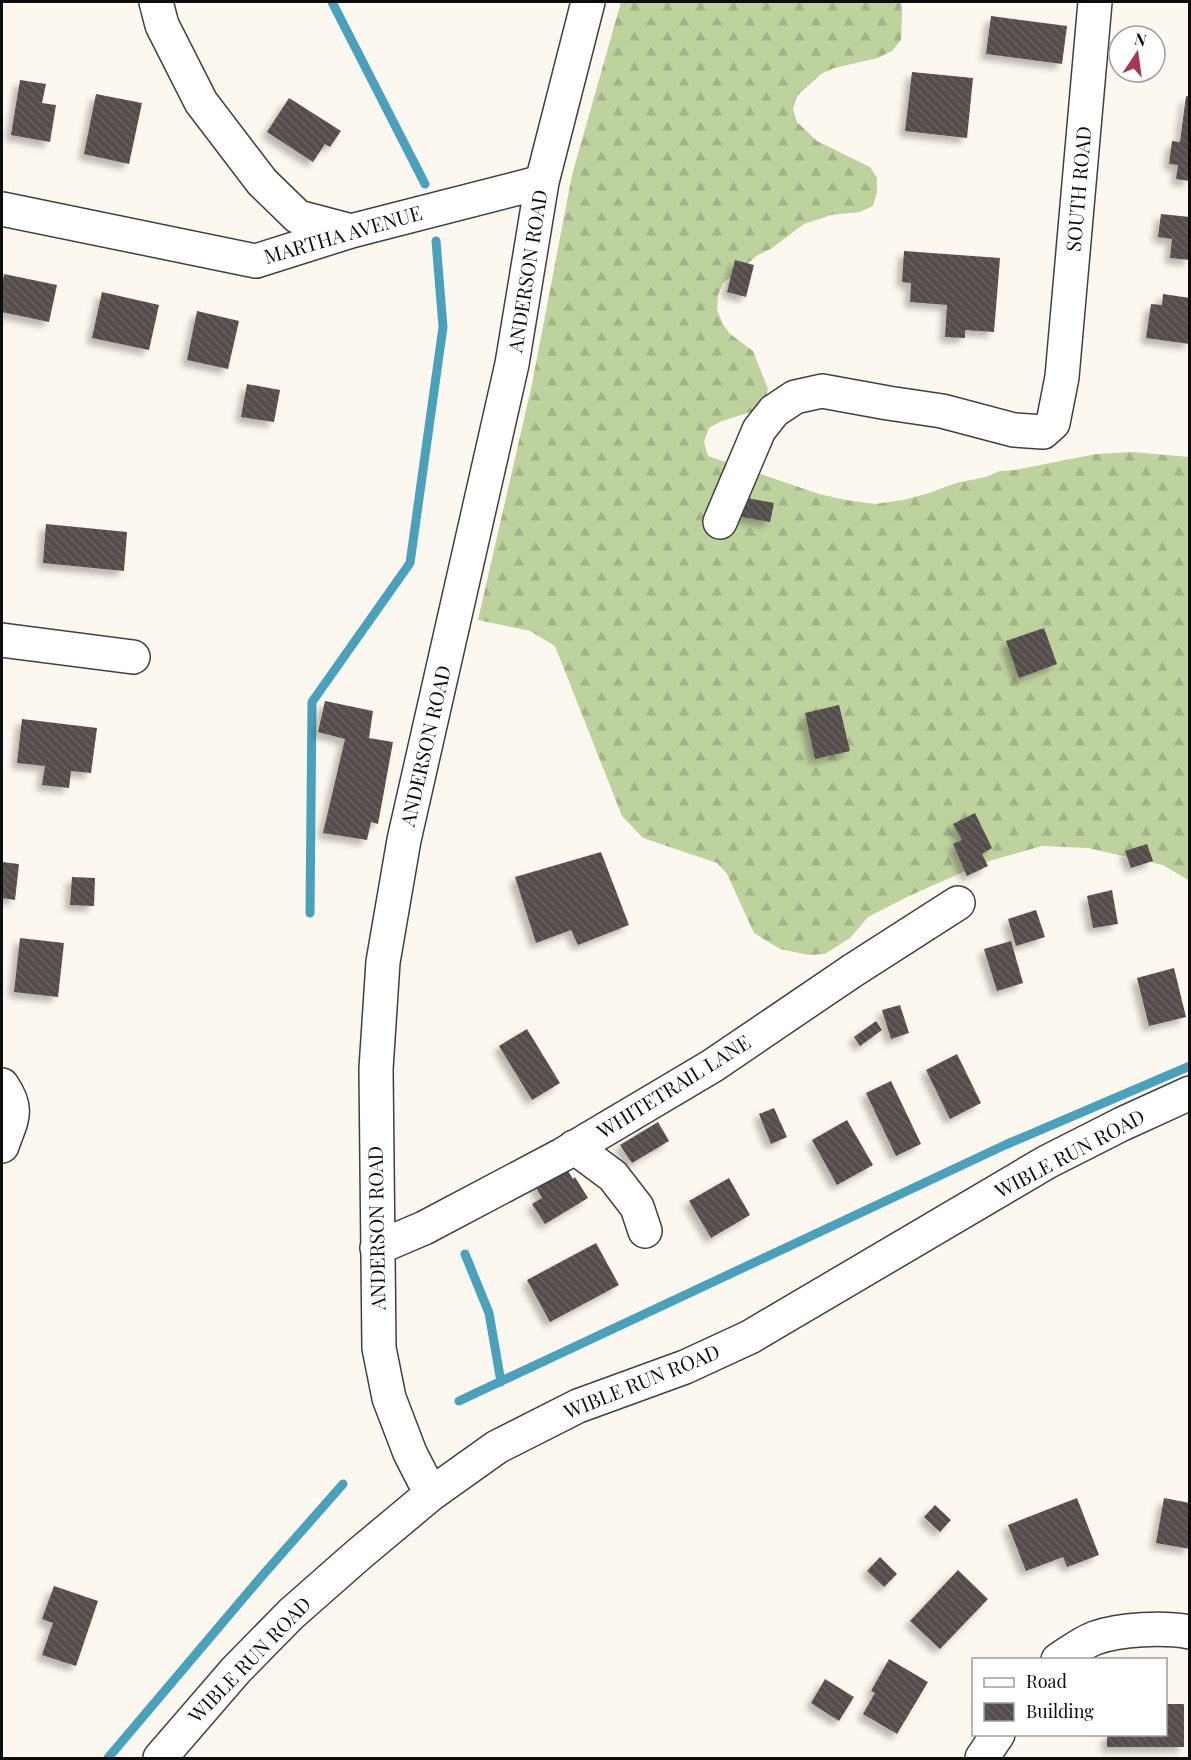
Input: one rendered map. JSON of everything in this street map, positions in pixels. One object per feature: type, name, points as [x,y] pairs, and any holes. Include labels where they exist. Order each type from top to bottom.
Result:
[{"type":"street","name":"ANDERSON ROAD","points":[[431,1494],[410,1453],[388,1398],[378,1348],[376,1069],[383,962],[404,840],[512,364],[542,182],[588,2]]},
{"type":"street","name":"SOUTH ROAD","points":[[720,522],[759,430],[774,411],[795,397],[822,391],[942,411],[1014,430],[1043,432],[1053,423],[1062,377],[1095,2]]},
{"type":"street","points":[[159,14],[201,102],[262,182],[298,217],[351,231]]},
{"type":"street","name":"MARTHA AVENUE","points":[[2,209],[256,261],[351,231],[542,182]]},
{"type":"street","points":[[2,640],[133,657]]},
{"type":"street","name":"WHITETRAIL LANE","points":[[377,1248],[424,1228],[574,1147],[712,1066],[852,971],[958,903]]},
{"type":"street","points":[[2,1085],[14,1110],[2,1146]]},
{"type":"street","name":"WIBLE RUN ROAD","points":[[160,1758],[236,1670],[291,1614],[431,1494],[496,1447],[578,1406],[685,1367],[750,1337],[1047,1162],[1190,1093]]},
{"type":"street","points":[[574,1147],[613,1176],[637,1207],[645,1231]]},
{"type":"street","points":[[1060,1658],[1096,1638],[1131,1630],[1177,1629],[1190,1632]]},
{"type":"street","points":[[982,1758],[997,1736]]},
{"type":"green space","points":[[621,2],[901,2],[901,40],[892,51],[878,58],[834,68],[821,74],[797,96],[793,109],[797,122],[817,141],[870,167],[877,178],[877,192],[873,206],[860,212],[831,215],[804,224],[772,248],[758,255],[723,283],[718,295],[717,310],[730,334],[753,351],[768,389],[764,403],[751,412],[722,421],[709,428],[704,442],[708,456],[819,494],[875,504],[903,500],[1000,471],[1096,454],[1132,452],[1189,457],[1189,883],[1188,880],[1163,865],[1088,848],[1042,846],[986,862],[909,896],[868,917],[850,938],[825,954],[809,955],[780,949],[754,933],[727,874],[717,863],[643,838],[622,816],[555,646],[530,631],[478,620],[532,384],[572,175]]},
{"type":"building","points":[[991,16],[1067,26],[1062,64],[986,54]]},
{"type":"building","points":[[912,72],[973,78],[967,138],[905,131]]},
{"type":"building","points":[[20,80],[46,84],[42,103],[56,105],[50,142],[11,135]]},
{"type":"building","points":[[96,94],[142,103],[129,164],[84,154]]},
{"type":"building","points":[[1186,96],[1190,97],[1190,181],[1176,179],[1178,165],[1169,164],[1172,141],[1180,142]]},
{"type":"building","points":[[289,98],[341,131],[330,147],[325,144],[313,162],[267,132]]},
{"type":"building","points":[[1161,214],[1190,217],[1190,260],[1170,258],[1172,239],[1158,237]]},
{"type":"building","points":[[904,251],[1000,258],[994,332],[965,330],[965,338],[945,337],[947,305],[910,302],[911,283],[902,282]]},
{"type":"building","points":[[735,260],[754,265],[746,297],[727,292]]},
{"type":"building","points":[[4,274],[57,285],[49,322],[2,312]]},
{"type":"building","points":[[102,292],[159,305],[149,350],[92,338]]},
{"type":"building","points":[[1163,294],[1190,298],[1190,344],[1146,338],[1151,304],[1162,305]]},
{"type":"building","points":[[197,311],[239,321],[228,369],[187,360]]},
{"type":"building","points":[[247,384],[280,390],[274,422],[241,417]]},
{"type":"building","points":[[736,496],[774,503],[770,522],[732,515]]},
{"type":"building","points":[[46,524],[127,532],[124,571],[43,563]]},
{"type":"building","points":[[1044,628],[1057,664],[1019,678],[1006,641]]},
{"type":"building","points":[[325,701],[373,711],[369,738],[393,742],[378,824],[371,822],[367,840],[323,833],[345,739],[318,732]]},
{"type":"building","points":[[839,705],[850,751],[815,759],[805,713]]},
{"type":"building","points":[[22,719],[97,728],[91,773],[71,771],[69,788],[42,785],[45,766],[17,763]]},
{"type":"building","points":[[975,813],[992,848],[982,854],[988,866],[967,876],[953,844],[962,840],[953,824]]},
{"type":"building","points":[[1147,844],[1153,861],[1131,868],[1125,851]]},
{"type":"building","points":[[601,852],[629,925],[578,945],[571,930],[536,943],[515,877]]},
{"type":"building","points":[[2,862],[19,864],[15,900],[2,898]]},
{"type":"building","points":[[72,877],[95,878],[94,906],[70,905]]},
{"type":"building","points":[[1112,890],[1118,924],[1093,928],[1087,896]]},
{"type":"building","points":[[1036,910],[1045,937],[1016,946],[1008,919]]},
{"type":"building","points":[[20,938],[64,943],[58,997],[14,992]]},
{"type":"building","points":[[1011,941],[1023,983],[997,991],[984,949]]},
{"type":"building","points":[[1174,968],[1186,1017],[1149,1026],[1137,978]]},
{"type":"building","points":[[900,1005],[909,1033],[891,1039],[882,1010]]},
{"type":"building","points":[[876,1021],[882,1030],[860,1046],[854,1037]]},
{"type":"building","points":[[527,1029],[560,1083],[532,1100],[499,1046]]},
{"type":"building","points":[[957,1054],[981,1103],[950,1119],[926,1070]]},
{"type":"building","points":[[891,1081],[921,1144],[896,1156],[866,1093]]},
{"type":"building","points":[[774,1108],[787,1137],[771,1144],[759,1114]]},
{"type":"building","points":[[847,1120],[873,1165],[837,1185],[812,1140]]},
{"type":"building","points":[[658,1122],[669,1141],[632,1163],[620,1145]]},
{"type":"building","points":[[563,1163],[588,1198],[545,1224],[532,1204],[542,1198],[533,1182]]},
{"type":"building","points":[[729,1178],[750,1215],[711,1238],[689,1201]]},
{"type":"building","points":[[596,1243],[619,1285],[550,1322],[527,1280]]},
{"type":"building","points":[[1077,1498],[1099,1555],[1067,1567],[1063,1557],[1026,1571],[1008,1525]]},
{"type":"building","points":[[1164,1498],[1190,1503],[1190,1549],[1156,1543]]},
{"type":"building","points":[[935,1505],[951,1520],[940,1532],[924,1517]]},
{"type":"building","points":[[880,1557],[897,1574],[884,1587],[867,1571]]},
{"type":"building","points":[[958,1570],[988,1599],[940,1649],[910,1621]]},
{"type":"building","points":[[54,1586],[98,1601],[76,1666],[42,1655],[53,1623],[42,1619]]},
{"type":"building","points":[[889,1659],[928,1682],[897,1734],[863,1714],[875,1693],[871,1691]]},
{"type":"building","points":[[825,1679],[854,1697],[839,1721],[811,1703]]},
{"type":"building","points":[[1167,1704],[1184,1704],[1184,1747],[1107,1747],[1107,1736],[1167,1736]]},
{"type":"waterway","points":[[332,2],[425,184]]},
{"type":"waterway","points":[[310,913],[312,702],[410,563],[443,327],[436,241]]},
{"type":"waterway","points":[[459,1401],[1005,1145],[1190,1066]]},
{"type":"waterway","points":[[465,1254],[489,1313],[501,1382]]},
{"type":"waterway","points":[[108,1758],[343,1484]]}]
